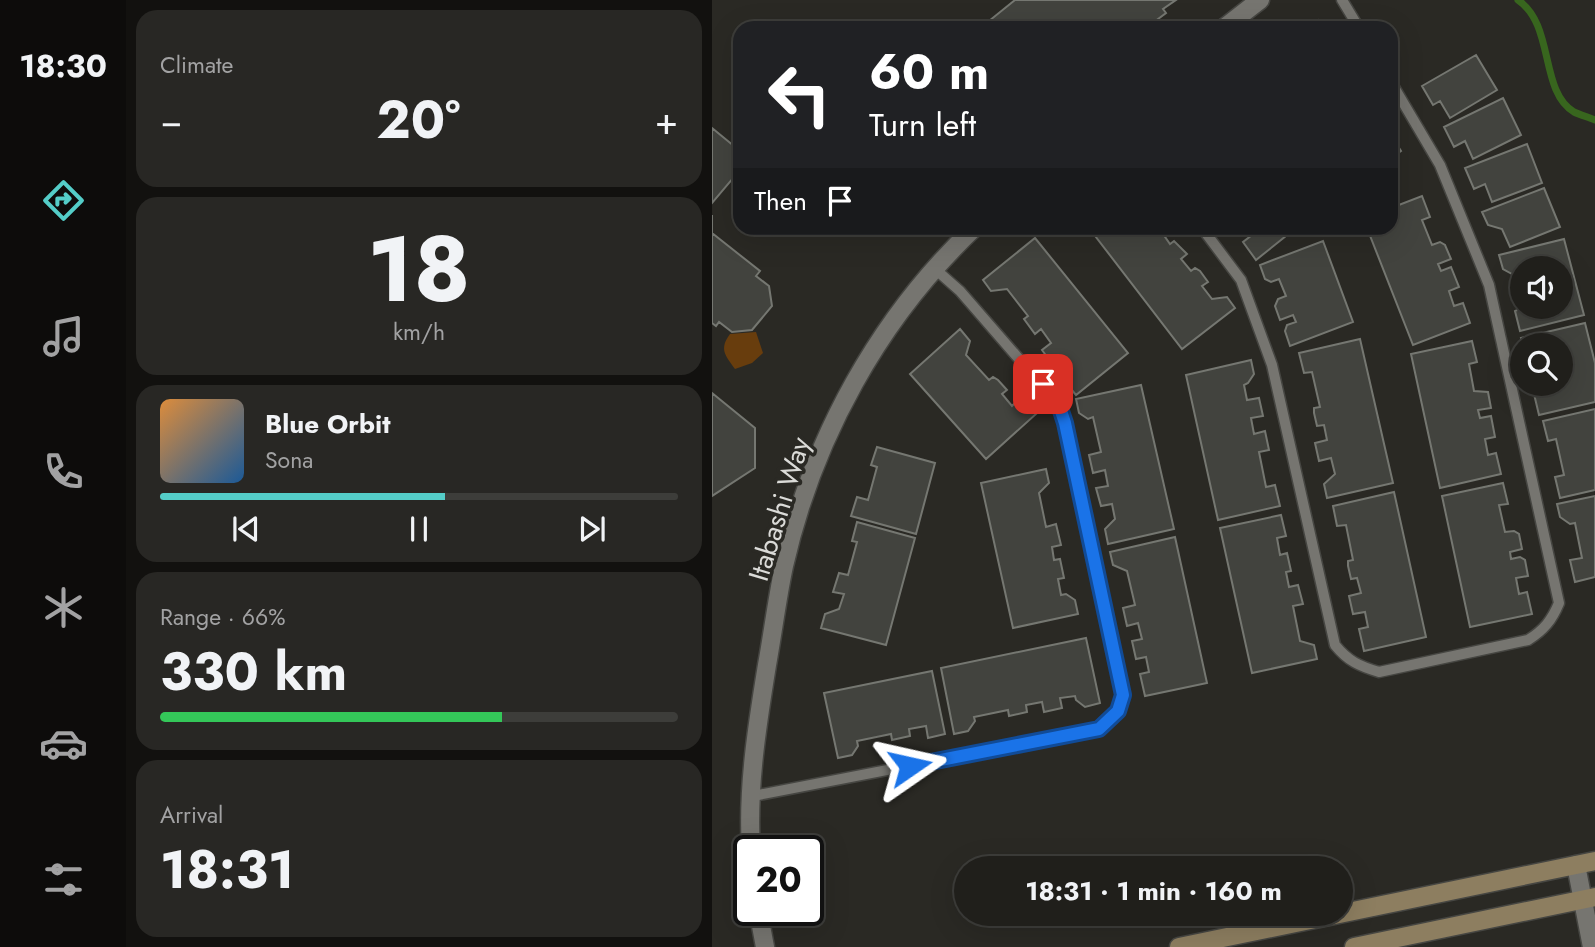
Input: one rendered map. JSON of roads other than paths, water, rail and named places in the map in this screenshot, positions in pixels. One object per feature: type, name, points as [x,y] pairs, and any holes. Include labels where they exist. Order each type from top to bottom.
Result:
[{"type":"main road","points":[[1179,947],[1595,861]]},
{"type":"main road","points":[[1354,947],[1589,898]]},
{"type":"street","points":[[1233,21],[1260,0]]},
{"type":"street","name":"Itabashi Way","points":[[752,835],[761,703],[778,601],[800,511],[831,430],[855,380],[881,337],[934,268],[967,235]]},
{"type":"street","points":[[1576,865],[1589,898],[1592,947]]},
{"type":"street","points":[[761,926],[764,947]]},
{"type":"lane","points":[[1342,0],[1355,21]]},
{"type":"lane","points":[[1206,235],[1241,280],[1272,365],[1335,645],[1346,659],[1358,666],[1379,672],[1528,640],[1543,631],[1559,603],[1489,285],[1440,165],[1398,94]]},
{"type":"lane","points":[[753,796],[1099,729],[1118,711],[1123,695],[1059,405],[960,290],[934,268]]},
{"type":"waterway","points":[[1518,0],[1530,11],[1537,25],[1556,89],[1563,102],[1574,112],[1595,120]]}]
